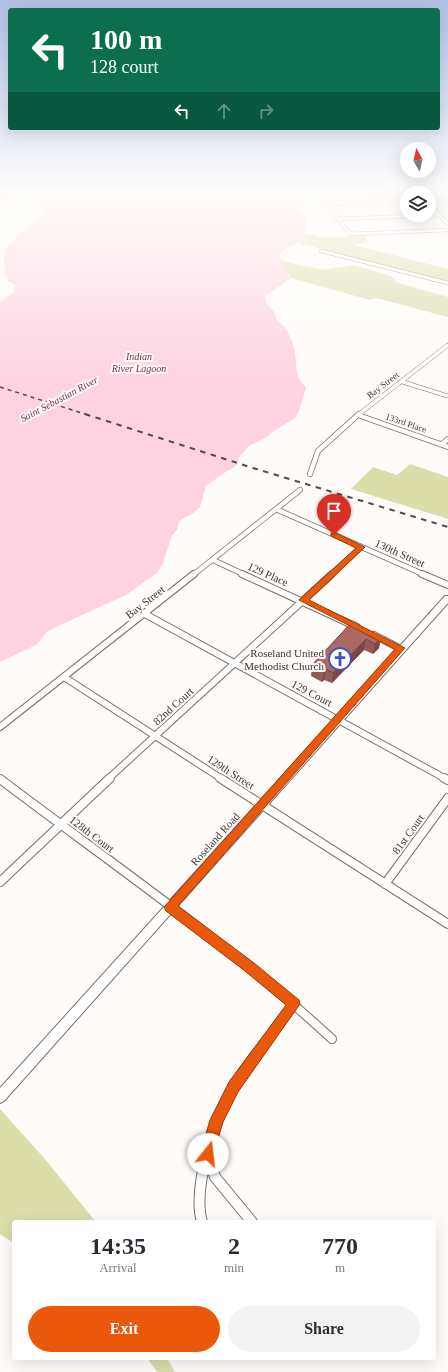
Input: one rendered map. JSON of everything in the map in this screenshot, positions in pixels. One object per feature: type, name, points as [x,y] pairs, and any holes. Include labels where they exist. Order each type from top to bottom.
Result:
[{"type":"main road","name":"Roseland Road","points":[[0,1097],[401,648],[448,598]]},
{"type":"street","points":[[341,256],[448,283]]},
{"type":"street","name":"Bay Street","points":[[310,474],[318,451],[358,415],[403,382],[448,345]]},
{"type":"street","points":[[442,350],[448,352]]},
{"type":"street","points":[[403,382],[448,396]]},
{"type":"street","name":"133rd Place","points":[[358,415],[448,447]]},
{"type":"street","points":[[442,444],[448,439]]},
{"type":"street","name":"Bay Street","points":[[0,727],[278,510],[300,490]]},
{"type":"street","name":"130th Street","points":[[278,510],[448,585]]},
{"type":"street","name":"82nd Court","points":[[0,882],[60,824],[361,547]]},
{"type":"street","name":"129 Place","points":[[213,560],[303,600],[401,648]]},
{"type":"street","name":"129 Court","points":[[145,614],[448,780]]},
{"type":"street","name":"129th Street","points":[[64,677],[448,924]]},
{"type":"street","name":"128th Court","points":[[0,779],[249,967],[294,1004],[332,1039]]},
{"type":"street","name":"81st Court","points":[[385,884],[448,798]]},
{"type":"street","points":[[201,1220],[199,1192],[217,1120],[233,1087],[294,1004]]},
{"type":"street","points":[[208,1154],[215,1177],[250,1220]]},
{"type":"green space","points":[[349,256],[397,256],[448,269],[448,282]]},
{"type":"green space","points":[[281,261],[324,270],[353,265],[391,276],[398,283],[448,297],[448,317],[376,298],[370,300],[291,278]]},
{"type":"green space","points":[[410,464],[448,477],[448,519],[351,489],[373,467],[397,475]]},
{"type":"green space","points":[[0,1109],[45,1159],[94,1220],[12,1220],[12,1242],[0,1234]]},
{"type":"green space","points":[[148,1360],[168,1360],[175,1372],[157,1372]]},
{"type":"water","name":"Indian River Lagoon","points":[[4,256],[280,256],[291,278],[266,296],[266,302],[274,312],[276,319],[285,328],[291,338],[299,378],[306,387],[299,411],[295,418],[267,437],[249,446],[240,456],[236,466],[206,486],[200,507],[192,514],[179,521],[177,530],[172,535],[163,563],[157,573],[126,595],[56,627],[47,632],[36,645],[0,662],[0,302],[14,293],[15,290],[13,288],[16,286],[7,280],[4,270],[6,267],[3,264]]},
{"type":"building","points":[[351,623],[381,637],[375,644],[366,639],[333,673],[326,669],[324,671],[312,665]]},
{"type":"railway","points":[[0,387],[88,415]]},
{"type":"railway","points":[[85,414],[253,468],[448,527]]},
{"type":"place","name":"Roseland United Methodist Church","points":[[340,659]]},
{"type":"route","points":[[208,1154],[217,1120],[233,1087],[294,1004],[249,967],[170,907],[401,648],[303,600],[361,547],[334,535]]},
{"type":"water label","name":"Saint Sebastian River","points":[[59,399]]}]
